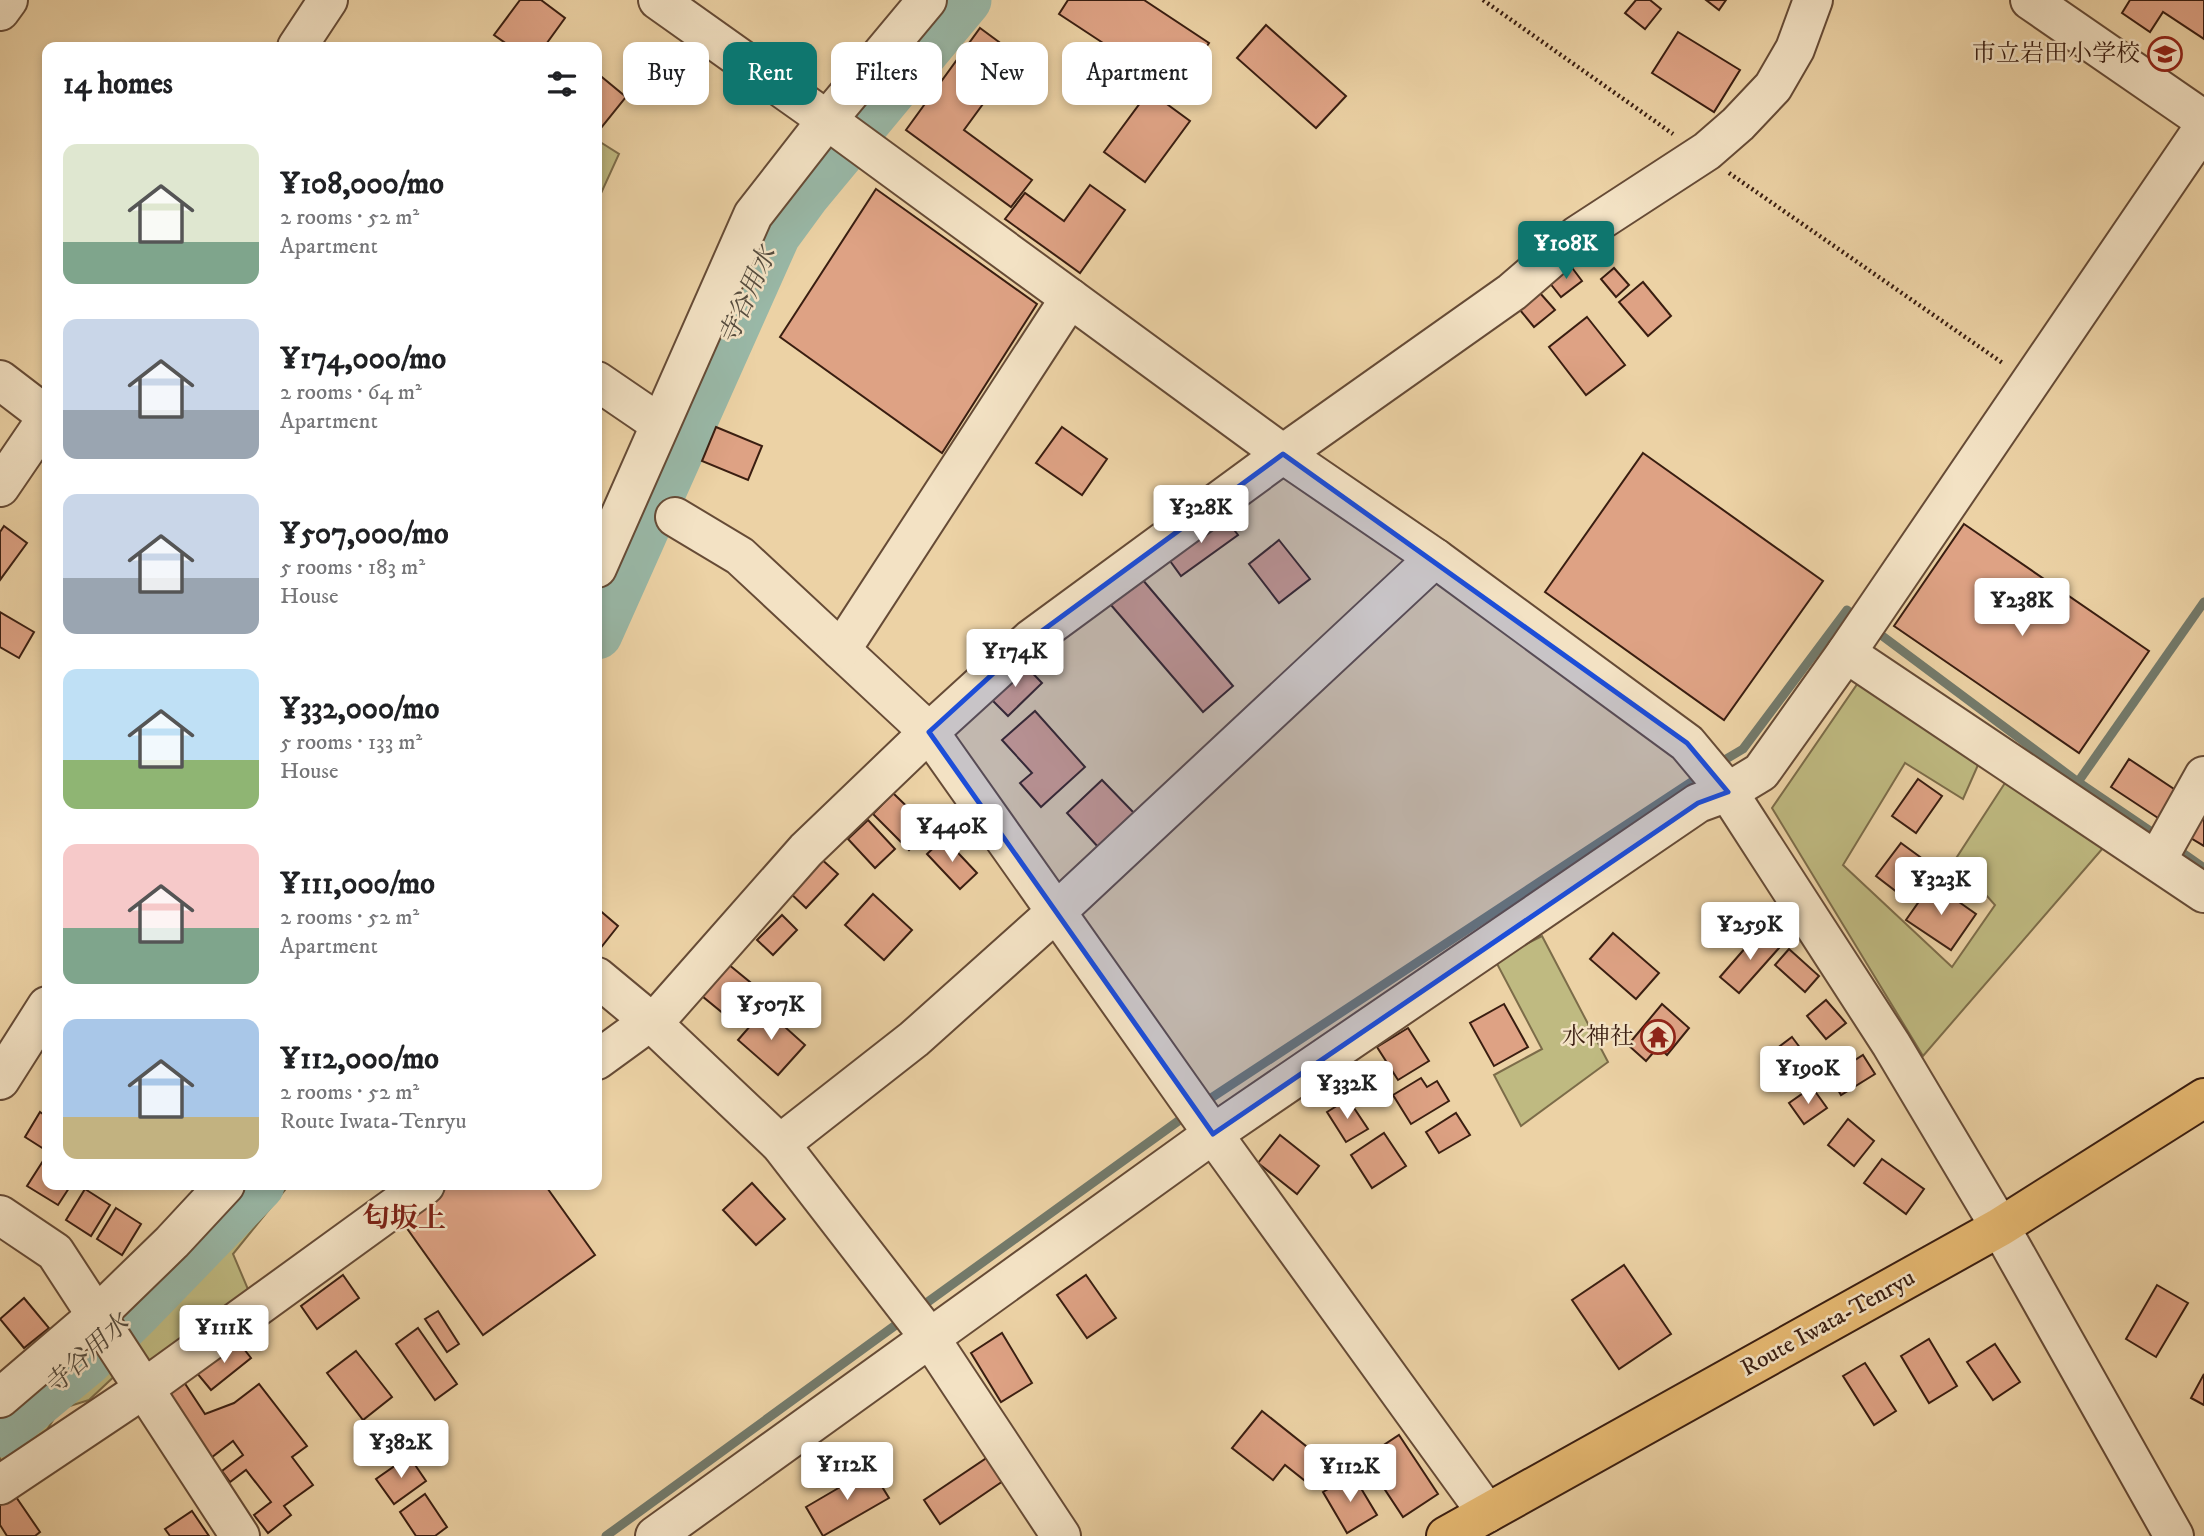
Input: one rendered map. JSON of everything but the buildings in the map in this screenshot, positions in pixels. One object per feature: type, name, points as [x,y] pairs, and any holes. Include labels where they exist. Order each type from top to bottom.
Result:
[{"type":"main road","name":"Route Iwata-Tenryu","points":[[1446,1536],[2000,1227],[2204,1098]]},
{"type":"street","points":[[0,11],[8,0]]},
{"type":"street","points":[[300,42],[328,0]]},
{"type":"street","points":[[602,557],[753,215],[827,120],[927,0]]},
{"type":"street","points":[[602,1056],[663,1012],[806,850],[1031,639],[1283,454],[1512,292],[1578,235],[1702,155],[1738,124],[1773,87],[1795,49],[1813,0]]},
{"type":"street","points":[[2029,0],[2204,120]]},
{"type":"street","points":[[681,6],[827,120],[1283,454],[1435,558],[1687,743],[1728,792],[1891,1044],[2000,1227],[2174,1536]]},
{"type":"street","points":[[655,1536],[1213,1134],[1698,803],[1728,792],[1761,772],[1846,653],[2204,127]]},
{"type":"street","points":[[841,650],[1070,298]]},
{"type":"street","points":[[0,380],[42,413]]},
{"type":"street","points":[[602,383],[660,424]]},
{"type":"street","points":[[0,487],[42,424]]},
{"type":"street","points":[[675,517],[740,556],[929,732],[1213,1134],[1487,1513]]},
{"type":"street","points":[[780,1144],[904,1048],[1056,912],[1435,558]]},
{"type":"street","points":[[1846,653],[2204,893]]},
{"type":"street","points":[[2157,860],[2204,776]]},
{"type":"street","points":[[602,981],[650,1021],[780,1144],[930,1338],[1061,1536]]},
{"type":"street","points":[[0,1080],[42,1014]]},
{"type":"street","points":[[0,1398],[97,1315],[172,1242],[220,1190]]},
{"type":"street","points":[[0,1485],[145,1388],[418,1190]]},
{"type":"street","points":[[0,1215],[55,1252],[240,1536]]},
{"type":"path","points":[[1483,0],[2030,382]]},
{"type":"highlighted area","points":[[1283,454],[1687,743],[1728,792],[1698,803],[1213,1134],[929,732],[1031,639]]},
{"type":"shaded area","points":[[602,143],[619,154],[602,191]]},
{"type":"shaded area","points":[[1858,683],[1978,765],[1963,799],[1905,763],[1843,865],[1952,967],[1995,905],[1955,860],[2016,766],[2103,848],[1923,1056],[1772,808]]},
{"type":"shaded area","points":[[1542,936],[1608,1062],[1521,1126],[1494,1075],[1542,1049],[1495,960]]},
{"type":"shaded area","points":[[224,1190],[285,1190],[233,1254],[253,1301],[142,1383],[121,1370],[89,1400],[60,1409],[45,1433],[0,1464],[0,1419],[93,1334]]},
{"type":"waterway","name":"寺谷用水","points":[[602,623],[775,235],[805,194],[966,0]]},
{"type":"waterway","points":[[2078,782],[2204,602]]},
{"type":"waterway","points":[[1716,765],[1743,749],[1847,610],[1859,619]]},
{"type":"waterway","points":[[1873,629],[2078,782],[2159,837]]},
{"type":"waterway","points":[[1202,1104],[1702,775]]},
{"type":"waterway","points":[[2174,847],[2204,868]]},
{"type":"waterway","points":[[918,1309],[1188,1114]]},
{"type":"waterway","name":"寺谷用水","points":[[0,1432],[87,1360],[254,1190]]},
{"type":"waterway","points":[[606,1536],[904,1319]]},
{"type":"place","name":"市立岩田小学校","points":[[2165,54]]},
{"type":"place","name":"水神社","points":[[1658,1037]]},
{"type":"district","name":"匂坂上","points":[[404,1218]]}]
